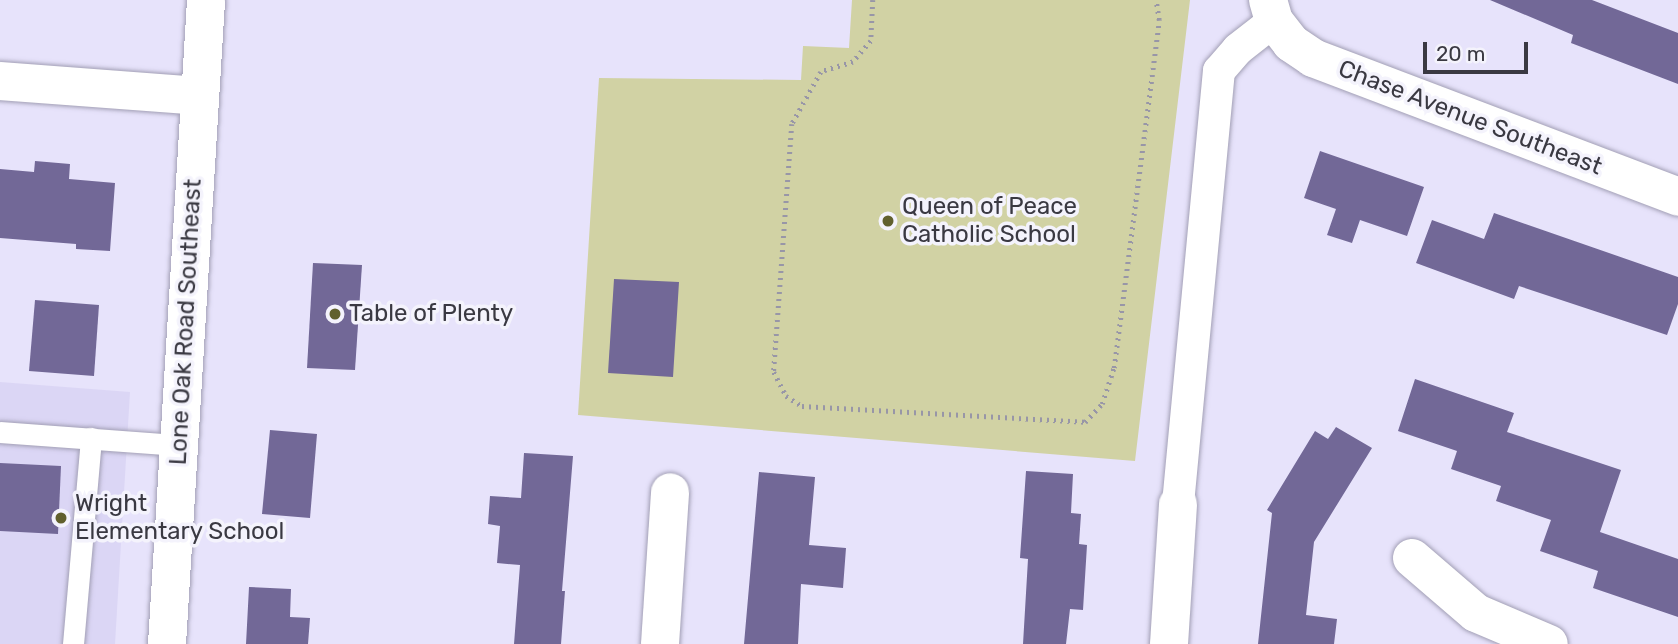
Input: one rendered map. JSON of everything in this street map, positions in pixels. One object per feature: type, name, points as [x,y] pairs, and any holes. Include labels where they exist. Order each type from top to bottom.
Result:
[{"type":"street","name":"Lone Oak Road Southeast","points":[[167,644],[206,0]]},
{"type":"street","points":[[1169,644],[1178,504],[1219,71],[1271,10]]},
{"type":"street","name":"Chase Avenue Southeast","points":[[1271,10],[1291,43],[1313,58],[1678,197]]},
{"type":"street","points":[[0,81],[199,96]]},
{"type":"street","points":[[660,644],[670,492]]},
{"type":"street","points":[[1412,558],[1476,613],[1549,644]]},
{"type":"lane","points":[[0,432],[179,445]]},
{"type":"lane","points":[[73,644],[91,438]]},
{"type":"path","points":[[873,0],[871,41],[853,62],[821,72],[792,124],[774,372],[786,396],[802,406],[1085,422],[1102,404],[1114,368],[1159,20],[1156,0]]},
{"type":"shaded area","name":"Wright Elementary School","points":[[0,382],[130,392],[115,644],[0,644]]},
{"type":"green space","name":"Queen of Peace Catholic School","points":[[852,0],[1190,0],[1135,461],[578,415],[599,78],[801,80],[803,46],[849,48]]},
{"type":"building","points":[[1490,0],[1592,0],[1678,33],[1678,84],[1571,43],[1573,35]]},
{"type":"building","points":[[1320,151],[1424,187],[1407,236],[1360,220],[1352,243],[1327,235],[1336,209],[1304,198]]},
{"type":"building","points":[[35,161],[70,164],[69,179],[115,183],[110,251],[76,249],[76,244],[0,238],[0,169],[34,172]]},
{"type":"building","points":[[1494,213],[1678,277],[1678,304],[1667,335],[1519,286],[1514,299],[1416,263],[1432,220],[1484,239]]},
{"type":"building","name":"Table of Plenty","points":[[313,263],[362,265],[355,370],[307,368]]},
{"type":"building","points":[[614,279],[679,282],[673,377],[608,373]]},
{"type":"building","points":[[35,300],[99,305],[94,376],[29,371]]},
{"type":"building","points":[[1415,379],[1514,413],[1507,432],[1621,470],[1600,532],[1678,559],[1678,617],[1593,588],[1598,571],[1540,551],[1551,520],[1496,501],[1501,486],[1451,469],[1457,451],[1398,431]]},
{"type":"building","points":[[1336,427],[1372,448],[1314,542],[1306,615],[1337,619],[1334,644],[1258,644],[1272,513],[1267,510],[1315,431],[1328,439]]},
{"type":"building","points":[[270,430],[317,434],[310,518],[262,514]]},
{"type":"building","points":[[524,453],[573,456],[562,591],[565,591],[561,644],[514,644],[520,565],[497,563],[500,526],[488,524],[490,496],[521,498]]},
{"type":"building","points":[[0,463],[61,466],[58,534],[0,531]]},
{"type":"building","points":[[1026,471],[1073,474],[1071,513],[1081,514],[1079,544],[1087,545],[1083,610],[1070,609],[1066,644],[1023,644],[1028,559],[1020,558]]},
{"type":"building","points":[[759,472],[815,477],[809,545],[846,548],[843,588],[801,584],[798,644],[744,644]]},
{"type":"building","points":[[249,587],[291,589],[290,617],[310,618],[308,644],[246,644]]},
{"type":"place","name":"Queen of Peace Catholic School","points":[[888,221]]},
{"type":"place","name":"Table of Plenty","points":[[335,314]]},
{"type":"place","name":"Wright Elementary School","points":[[61,518]]}]
